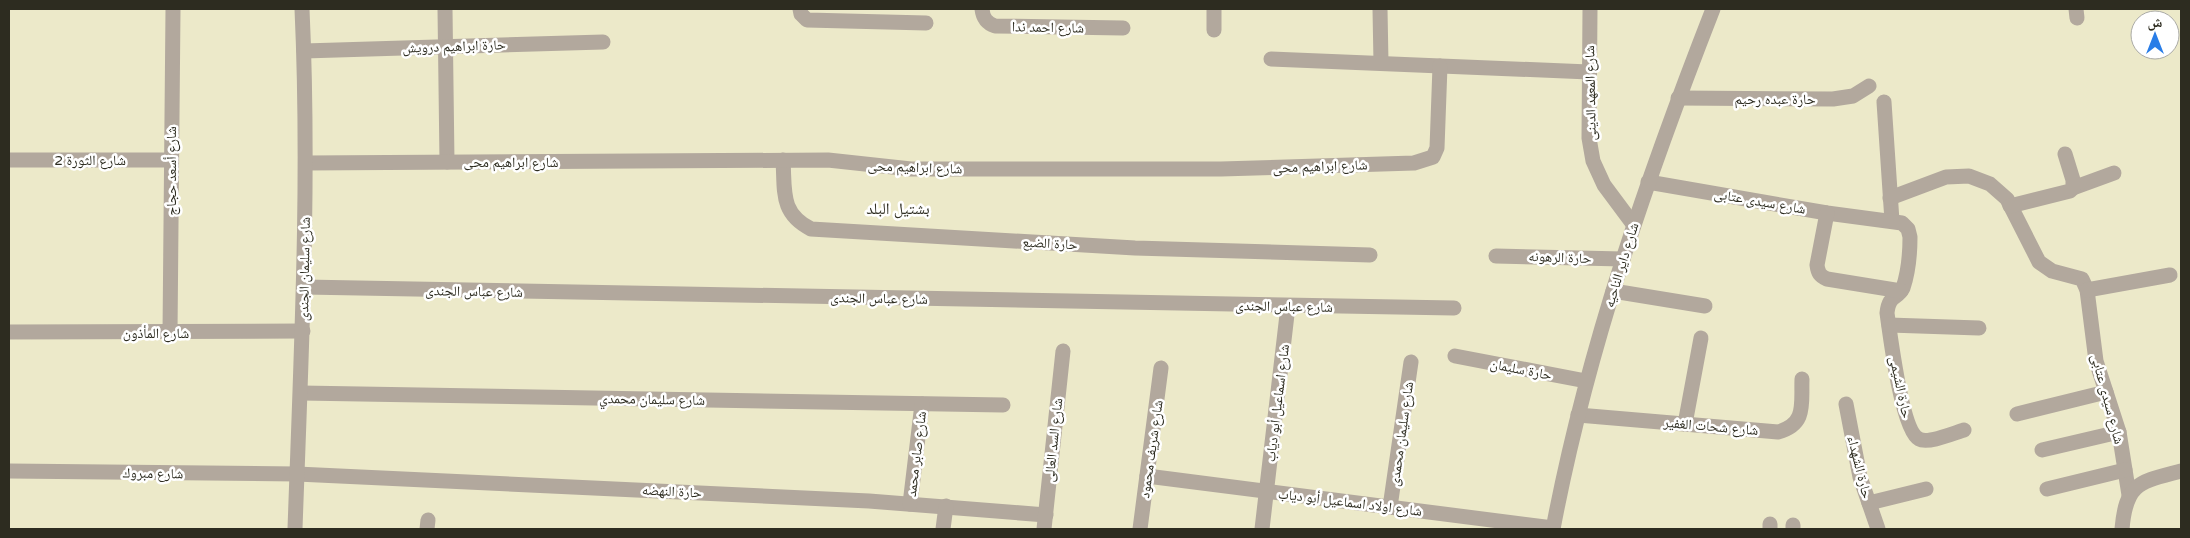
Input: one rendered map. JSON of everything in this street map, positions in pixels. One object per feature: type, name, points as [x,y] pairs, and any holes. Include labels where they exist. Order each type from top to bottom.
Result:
[{"type":"street","name":"شارع أسعد حجاج","points":[[170,333],[173,9]]},
{"type":"street","name":"شارع سليمان الجندى","points":[[295,529],[302,393],[306,163],[302,9]]},
{"type":"street","points":[[445,9],[448,162]]},
{"type":"street","points":[[800,9],[801,14],[807,20],[926,23]]},
{"type":"street","name":"شارع احمد ندا","points":[[982,9],[984,18],[988,23],[995,26],[1123,28]]},
{"type":"street","points":[[1214,9],[1214,30]]},
{"type":"street","points":[[1380,9],[1381,63]]},
{"type":"street","name":"شارع المعهد الدينى","points":[[1590,9],[1589,138],[1593,161],[1604,185],[1633,224]]},
{"type":"street","name":"شارع داير الناحيه","points":[[1553,528],[1586,381],[1633,224],[1678,98],[1713,9]]},
{"type":"street","name":"حارة ابراهيم درويش","points":[[304,51],[603,42]]},
{"type":"street","points":[[1271,59],[1589,72]]},
{"type":"street","name":"شارع ابراهيم محى","points":[[306,163],[828,160],[911,169],[1221,169],[1414,163],[1432,157],[1438,148],[1440,66]]},
{"type":"street","name":"حارة عبده رحيم","points":[[1678,98],[1833,99],[1853,96],[1870,86]]},
{"type":"street","name":"حارة الشيمى","points":[[1884,102],[1890,198],[1897,222],[1908,229],[1910,237],[1901,291],[1892,297],[1888,305],[1889,325],[1903,404],[1913,434],[1918,439],[1925,441],[1964,430]]},
{"type":"street","points":[[2065,154],[2074,188]]},
{"type":"street","name":"شارع الثورة 2","points":[[9,160],[171,160]]},
{"type":"street","name":"حارة الضبع","points":[[783,160],[785,203],[791,214],[800,223],[811,229],[1135,248],[1370,255]]},
{"type":"street","points":[[2010,206],[2070,191],[2114,173]]},
{"type":"street","points":[[1890,198],[1946,177],[1969,176],[1990,184],[2007,199],[2040,262],[2052,271],[2082,279],[2087,290],[2170,276]]},
{"type":"street","name":"شارع سيدى عتابى","points":[[1648,182],[1827,213],[1897,222]]},
{"type":"street","points":[[1827,213],[1817,264],[1818,271],[1822,276],[1827,279],[1901,291]]},
{"type":"street","name":"حارة الرهونه","points":[[1496,256],[1623,259]]},
{"type":"street","name":"شارع عباس الجندى","points":[[304,288],[1454,308]]},
{"type":"street","name":"شارع سيدى عتابى","points":[[2087,290],[2096,362],[2119,432],[2129,495]]},
{"type":"street","points":[[1613,291],[1705,306]]},
{"type":"street","name":"شارع اسماعيل أبو دياب","points":[[1262,529],[1288,306]]},
{"type":"street","points":[[1889,325],[1979,328]]},
{"type":"street","name":"شارع المأذون","points":[[9,332],[170,333],[303,331]]},
{"type":"street","points":[[1685,424],[1701,338]]},
{"type":"street","name":"شارع السد العالى","points":[[1045,522],[1063,351]]},
{"type":"street","name":"حارة سليمان","points":[[1455,356],[1586,381]]},
{"type":"street","name":"شارع سليمان محمدى","points":[[1390,507],[1411,362]]},
{"type":"street","name":"شارع شريف محمود","points":[[1140,529],[1161,368]]},
{"type":"street","name":"شارع شحات الغفير","points":[[1578,415],[1778,432],[1791,428],[1799,418],[1802,379]]},
{"type":"street","points":[[2017,414],[2106,392]]},
{"type":"street","name":"شارع سليمان محمدي","points":[[302,393],[1003,405]]},
{"type":"street","name":"شارع صابر محمد","points":[[910,504],[922,404]]},
{"type":"street","name":"حارة الشهداء","points":[[1846,404],[1858,469],[1878,529]]},
{"type":"street","points":[[2042,450],[2119,432]]},
{"type":"street","points":[[2047,489],[2125,470]]},
{"type":"street","name":"شارع مبروك","points":[[9,471],[297,474]]},
{"type":"street","points":[[2122,529],[2124,507],[2129,495],[2138,486],[2149,479],[2181,471]]},
{"type":"street","name":"حارة النهضه","points":[[297,474],[946,506],[1045,522]]},
{"type":"street","name":"شارع اولاد اسماعيل أبو دياب","points":[[1147,476],[1553,528]]},
{"type":"street","points":[[1869,503],[1926,489]]},
{"type":"street","points":[[943,529],[946,506]]},
{"type":"district","name":"بشتيل البلد","points":[[898,208]]}]
